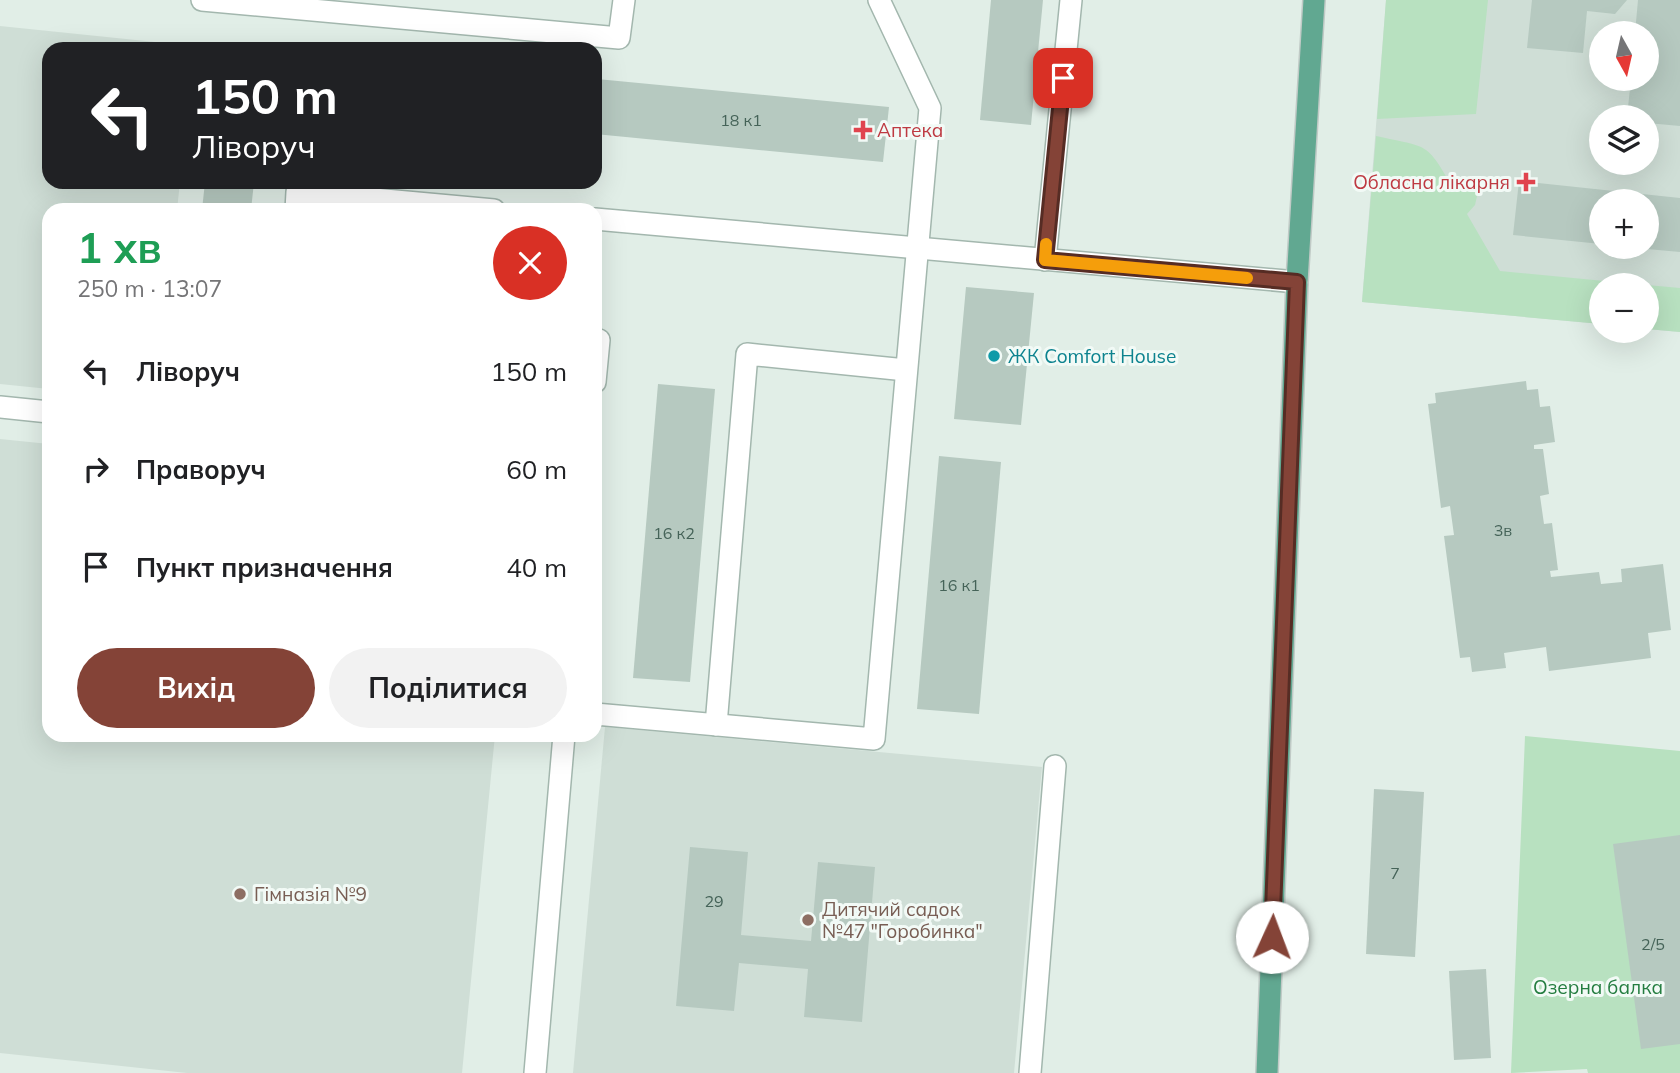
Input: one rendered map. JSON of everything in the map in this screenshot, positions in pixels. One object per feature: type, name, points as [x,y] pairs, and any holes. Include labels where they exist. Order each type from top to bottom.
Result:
[{"type":"main road","points":[[1267,1073],[1297,282],[1314,0]]},
{"type":"lane","points":[[202,0],[619,38],[624,0]]},
{"type":"lane","points":[[602,715],[874,739],[930,108],[879,0]]},
{"type":"lane","points":[[1045,260],[1071,0]]},
{"type":"lane","points":[[296,203],[297,192],[417,203]]},
{"type":"lane","points":[[602,220],[1297,282]]},
{"type":"lane","points":[[716,725],[747,354],[906,370]]},
{"type":"lane","points":[[0,407],[42,411]]},
{"type":"lane","points":[[535,1073],[563,742]]},
{"type":"lane","points":[[1030,1073],[1055,766]]},
{"type":"shaded area","name":"Обласна лікарня","points":[[1386,0],[1680,0],[1680,332],[1659,330],[1659,273],[1589,273],[1589,323],[1362,302]]},
{"type":"shaded area","points":[[0,26],[155,42],[42,42],[42,189],[179,189],[178,203],[42,203],[42,388],[0,384]]},
{"type":"shaded area","name":"Гімназія №9","points":[[0,439],[42,443],[42,742],[494,742],[462,1073],[187,1073],[0,1053]]},
{"type":"shaded area","name":"Дитячий садок №47 \"Горобинка\"","points":[[605,727],[1042,767],[1014,1073],[573,1073]]},
{"type":"green space","points":[[1386,0],[1488,0],[1476,114],[1377,119]]},
{"type":"green space","points":[[1376,136],[1425,149],[1438,163],[1454,190],[1462,188],[1478,192],[1475,205],[1467,214],[1500,271],[1589,280],[1589,323],[1362,302]]},
{"type":"green space","points":[[1659,286],[1680,288],[1680,332],[1659,330]]},
{"type":"green space","name":"Озерна балка","points":[[1525,736],[1680,751],[1680,1073],[1588,1073],[1587,1069],[1511,1073]]},
{"type":"building","points":[[991,0],[1043,0],[1031,125],[980,120]]},
{"type":"building","points":[[1532,0],[1627,0],[1615,14],[1587,11],[1583,53],[1527,48]]},
{"type":"building","points":[[1638,0],[1680,0],[1680,126],[1659,124],[1659,105],[1628,105],[1630,91],[1659,91],[1659,21],[1636,21]]},
{"type":"building","points":[[602,79],[889,107],[883,162],[602,135]]},
{"type":"building","points":[[1519,181],[1595,189],[1589,189],[1589,243],[1513,235]]},
{"type":"building","points":[[204,189],[253,189],[252,203],[203,203]]},
{"type":"building","points":[[1659,196],[1680,198],[1680,252],[1659,250]]},
{"type":"building","name":"ЖК Comfort House","points":[[966,287],[1034,293],[1021,425],[954,419]]},
{"type":"building","points":[[1526,381],[1527,390],[1538,389],[1540,407],[1550,406],[1555,442],[1534,445],[1534,449],[1543,449],[1549,494],[1540,496],[1544,524],[1552,523],[1558,570],[1550,571],[1551,577],[1599,572],[1601,584],[1622,582],[1621,569],[1663,564],[1671,630],[1648,633],[1651,658],[1549,671],[1546,647],[1504,653],[1506,668],[1472,672],[1470,657],[1460,658],[1444,536],[1454,535],[1450,506],[1441,508],[1428,404],[1436,403],[1435,393]]},
{"type":"building","points":[[658,384],[715,389],[690,682],[633,678]]},
{"type":"building","points":[[939,456],[1001,462],[979,714],[917,709]]},
{"type":"building","points":[[1374,789],[1424,792],[1415,957],[1366,954]]},
{"type":"building","points":[[1680,835],[1680,1044],[1641,1049],[1613,844]]},
{"type":"building","points":[[690,847],[748,852],[741,935],[811,941],[818,862],[875,867],[862,1022],[804,1017],[808,969],[739,963],[734,1011],[676,1006]]},
{"type":"building","points":[[1486,969],[1491,1058],[1454,1060],[1449,971]]},
{"type":"slow traffic","points":[[1046,244],[1045,260],[1247,278]]},
{"type":"place","name":"Аптека","points":[[863,130]]},
{"type":"place","name":"Обласна лікарня","points":[[1526,182]]},
{"type":"place","name":"ЖК Comfort House","points":[[994,356]]},
{"type":"place","name":"Гімназія №9","points":[[240,894]]},
{"type":"place","name":"Дитячий садок №47 \"Горобинка\"","points":[[808,920]]},
{"type":"route","points":[[1063,78],[1045,260],[1297,282],[1272,937]]}]
